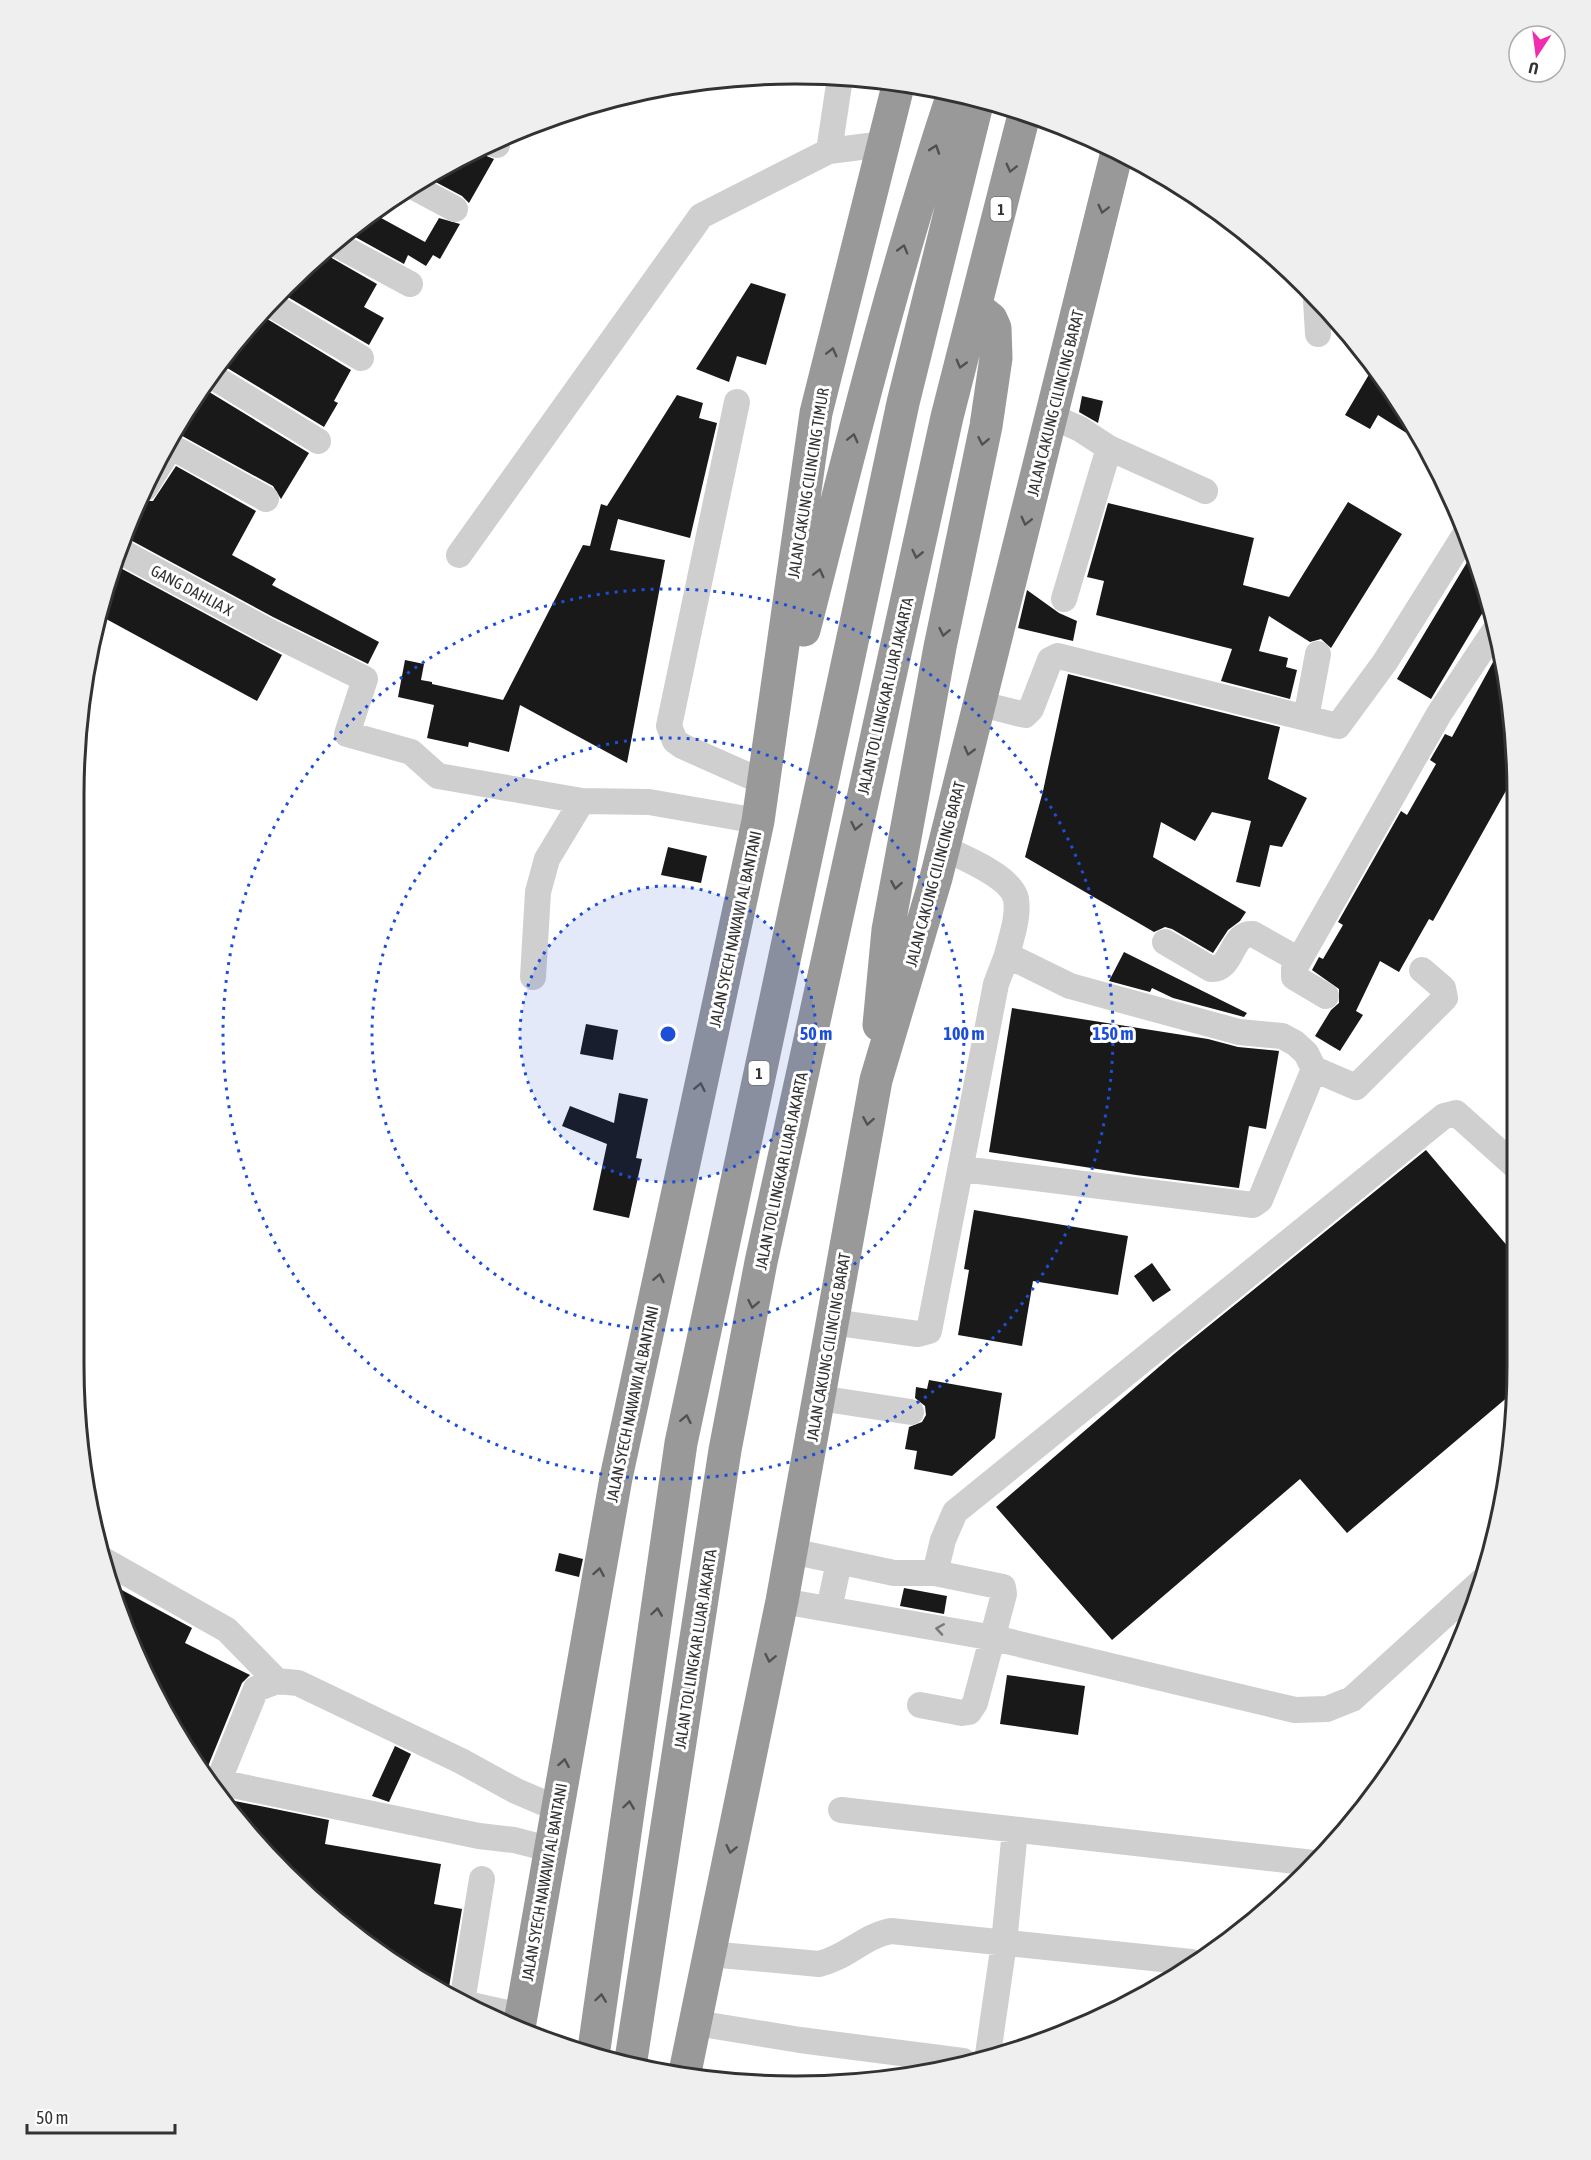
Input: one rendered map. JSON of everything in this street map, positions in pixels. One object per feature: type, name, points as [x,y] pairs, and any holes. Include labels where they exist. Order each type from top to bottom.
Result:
[{"type":"highway","name":"JALAN CAKUNG CILINCING TIMUR","points":[[765,783],[816,413],[896,91]]},
{"type":"highway","points":[[765,783],[884,320],[916,203],[950,102]]},
{"type":"highway","name":"1","points":[[594,2047],[681,1443],[903,404],[976,107]]},
{"type":"highway","name":"JALAN TOL LINGKAR LUAR JAKARTA","points":[[631,2056],[724,1461],[761,1262],[942,440],[1022,121]]},
{"type":"highway","name":"JALAN CAKUNG CILINCING BARAT","points":[[782,1601],[819,1398],[848,1324],[876,1080],[943,848],[981,704],[1115,160]]},
{"type":"highway","points":[[876,1080],[882,974],[888,930],[934,681],[975,485],[996,358],[995,328],[991,320],[976,307]]},
{"type":"highway","name":"JALAN SYECH NAWAWI AL BANTANI","points":[[520,2021],[616,1478],[765,783]]},
{"type":"highway","points":[[686,2067],[782,1601]]},
{"type":"street","points":[[829,151],[839,86]]},
{"type":"street","points":[[459,555],[701,216],[829,151],[884,144]]},
{"type":"street","points":[[422,190],[455,209]]},
{"type":"street","points":[[342,247],[410,284]]},
{"type":"street","points":[[277,308],[361,358]]},
{"type":"street","points":[[1317,311],[1318,334]]},
{"type":"street","points":[[218,380],[318,441]]},
{"type":"street","points":[[737,402],[669,726],[675,741],[682,746],[765,783]]},
{"type":"street","points":[[1051,417],[1080,429],[1109,448],[1205,491]]},
{"type":"street","points":[[174,448],[266,499]]},
{"type":"street","points":[[1064,598],[1109,448]]},
{"type":"street","points":[[981,704],[1025,715],[1031,709],[1050,660],[1058,656],[1336,726],[1341,723],[1385,662],[1460,542]]},
{"type":"street","name":"GANG DAHLIA X","points":[[127,555],[266,630],[365,679],[347,735],[411,752],[438,776],[582,801]]},
{"type":"street","points":[[1326,996],[1294,977],[1294,969],[1439,714],[1489,639]]},
{"type":"street","points":[[1306,718],[1318,654]]},
{"type":"street","points":[[533,977],[538,892],[547,859],[582,801],[649,802],[758,821]]},
{"type":"street","points":[[848,1324],[918,1334],[929,1331],[996,984],[1007,955],[1016,912],[1016,897],[1010,887],[979,864],[943,848]]},
{"type":"street","points":[[1165,942],[1211,969],[1218,969],[1224,965],[1240,937],[1246,934],[1253,934],[1299,960]]},
{"type":"street","points":[[1007,955],[1070,986],[1239,1032],[1282,1036],[1300,1048],[1314,1069],[1353,1086],[1359,1086],[1445,998],[1443,988],[1422,970]]},
{"type":"street","points":[[962,1169],[1253,1205],[1260,1200],[1314,1069]]},
{"type":"street","points":[[935,1573],[943,1540],[955,1512],[1444,1116],[1456,1113],[1468,1121],[1507,1158]]},
{"type":"street","points":[[819,1398],[910,1412]]},
{"type":"street","points":[[791,1551],[894,1573],[935,1573],[1002,1587],[1004,1594],[994,1638],[975,1703],[969,1712],[962,1713],[920,1704]]},
{"type":"street","points":[[829,1610],[839,1562]]},
{"type":"street","points":[[113,1566],[226,1630],[277,1681]]},
{"type":"street","points":[[782,1601],[994,1638],[1295,1710],[1327,1709],[1352,1699],[1460,1616]]},
{"type":"street","points":[[218,1780],[256,1689],[277,1681],[298,1683],[461,1761],[516,1791],[556,1808]]},
{"type":"street","points":[[223,1786],[479,1836],[514,1839],[549,1849]]},
{"type":"street","points":[[841,1810],[1305,1862]]},
{"type":"street","points":[[989,2049],[1004,1942],[1015,1830]]},
{"type":"street","points":[[463,1994],[482,1879]]},
{"type":"street","points":[[709,1954],[819,1964],[837,1958],[874,1934],[891,1931],[1183,1961]]},
{"type":"street","points":[[696,2023],[800,2040],[948,2059]]},
{"type":"building","points":[[485,155],[494,159],[469,203],[462,196],[435,182]]},
{"type":"building","points":[[381,218],[425,242],[439,218],[460,224],[440,259],[433,255],[426,266],[408,255],[404,264],[355,237]]},
{"type":"building","points":[[330,257],[377,284],[364,307],[384,318],[369,345],[288,297]]},
{"type":"building","points":[[751,283],[786,294],[766,365],[737,356],[729,382],[696,369]]},
{"type":"building","points":[[267,319],[351,370],[334,401],[338,403],[324,427],[227,368]]},
{"type":"building","points":[[1369,375],[1408,434],[1378,415],[1370,429],[1345,415]]},
{"type":"building","points":[[210,392],[309,453],[281,499],[273,486],[182,436]]},
{"type":"building","points":[[677,395],[703,403],[699,418],[717,423],[690,538],[618,519],[610,550],[665,560],[627,763],[520,705],[509,752],[469,742],[468,747],[427,738],[434,705],[398,697],[405,660],[424,664],[421,680],[503,700],[583,545],[590,546],[601,504],[607,506]]},
{"type":"building","points":[[1082,396],[1103,401],[1098,423],[1079,412]]},
{"type":"building","points":[[176,466],[256,511],[232,555],[276,579],[272,585],[379,642],[368,664],[273,617],[132,541],[148,501],[153,501]]},
{"type":"building","points":[[1348,502],[1402,534],[1331,648],[1321,639],[1310,642],[1269,616],[1259,651],[1288,658],[1286,667],[1297,670],[1290,699],[1221,681],[1232,649],[1096,615],[1104,581],[1087,577],[1108,503],[1254,538],[1243,585],[1289,597]]},
{"type":"building","points":[[1467,562],[1483,612],[1431,699],[1397,679]]},
{"type":"building","points":[[121,569],[282,655],[257,701],[106,619]]},
{"type":"building","points":[[1027,590],[1059,613],[1077,621],[1073,641],[1018,628]]},
{"type":"building","points":[[1494,661],[1501,703],[1507,789],[1433,921],[1429,919],[1399,972],[1380,961],[1356,1011],[1363,1015],[1340,1051],[1315,1036],[1331,1010],[1339,1003],[1339,989],[1312,970],[1319,957],[1323,959],[1343,925],[1338,922],[1401,811],[1407,815],[1436,764],[1430,760],[1445,734],[1452,737]]},
{"type":"building","points":[[1068,674],[1280,727],[1268,779],[1307,798],[1282,847],[1270,845],[1260,887],[1236,882],[1251,821],[1212,812],[1195,841],[1161,822],[1153,857],[1246,912],[1240,921],[1228,930],[1213,953],[1172,929],[1165,927],[1154,932],[1025,857],[1043,791]]},
{"type":"building","points":[[668,847],[707,856],[701,883],[661,875]]},
{"type":"building","points":[[1124,952],[1247,1013],[1244,1017],[1173,998],[1152,988],[1150,992],[1109,981]]},
{"type":"building","points":[[1012,1008],[1208,1039],[1238,1047],[1279,1051],[1266,1129],[1249,1126],[1239,1188],[1136,1175],[989,1152]]},
{"type":"building","points":[[586,1024],[618,1030],[613,1060],[580,1054]]},
{"type":"building","points":[[619,1093],[648,1099],[636,1158],[642,1159],[629,1218],[593,1210],[607,1144],[562,1126],[570,1106],[614,1123]]},
{"type":"building","points":[[1426,1150],[1507,1246],[1506,1399],[1347,1533],[1300,1479],[1112,1640],[996,1507],[1174,1354]]},
{"type":"building","points":[[974,1210],[1128,1236],[1118,1295],[1033,1281],[1022,1346],[958,1335],[969,1270],[964,1269]]},
{"type":"building","points":[[1152,1263],[1171,1290],[1153,1302],[1134,1276]]},
{"type":"building","points":[[929,1380],[1002,1393],[995,1438],[952,1476],[914,1469],[917,1451],[905,1449],[909,1427],[922,1422],[926,1415],[925,1406],[915,1398],[916,1387],[927,1389]]},
{"type":"building","points":[[559,1553],[583,1559],[579,1577],[555,1571]]},
{"type":"building","points":[[904,1588],[947,1596],[944,1614],[900,1606]]},
{"type":"building","points":[[121,1589],[192,1628],[185,1643],[250,1675],[242,1683],[208,1766],[179,1720],[157,1679],[138,1637]]},
{"type":"building","points":[[1007,1675],[1085,1686],[1078,1735],[1000,1724]]},
{"type":"building","points":[[395,1746],[411,1754],[389,1802],[372,1796]]},
{"type":"building","points":[[233,1801],[329,1820],[325,1844],[441,1864],[434,1904],[462,1909],[449,1986],[400,1956],[326,1899],[292,1868]]}]
